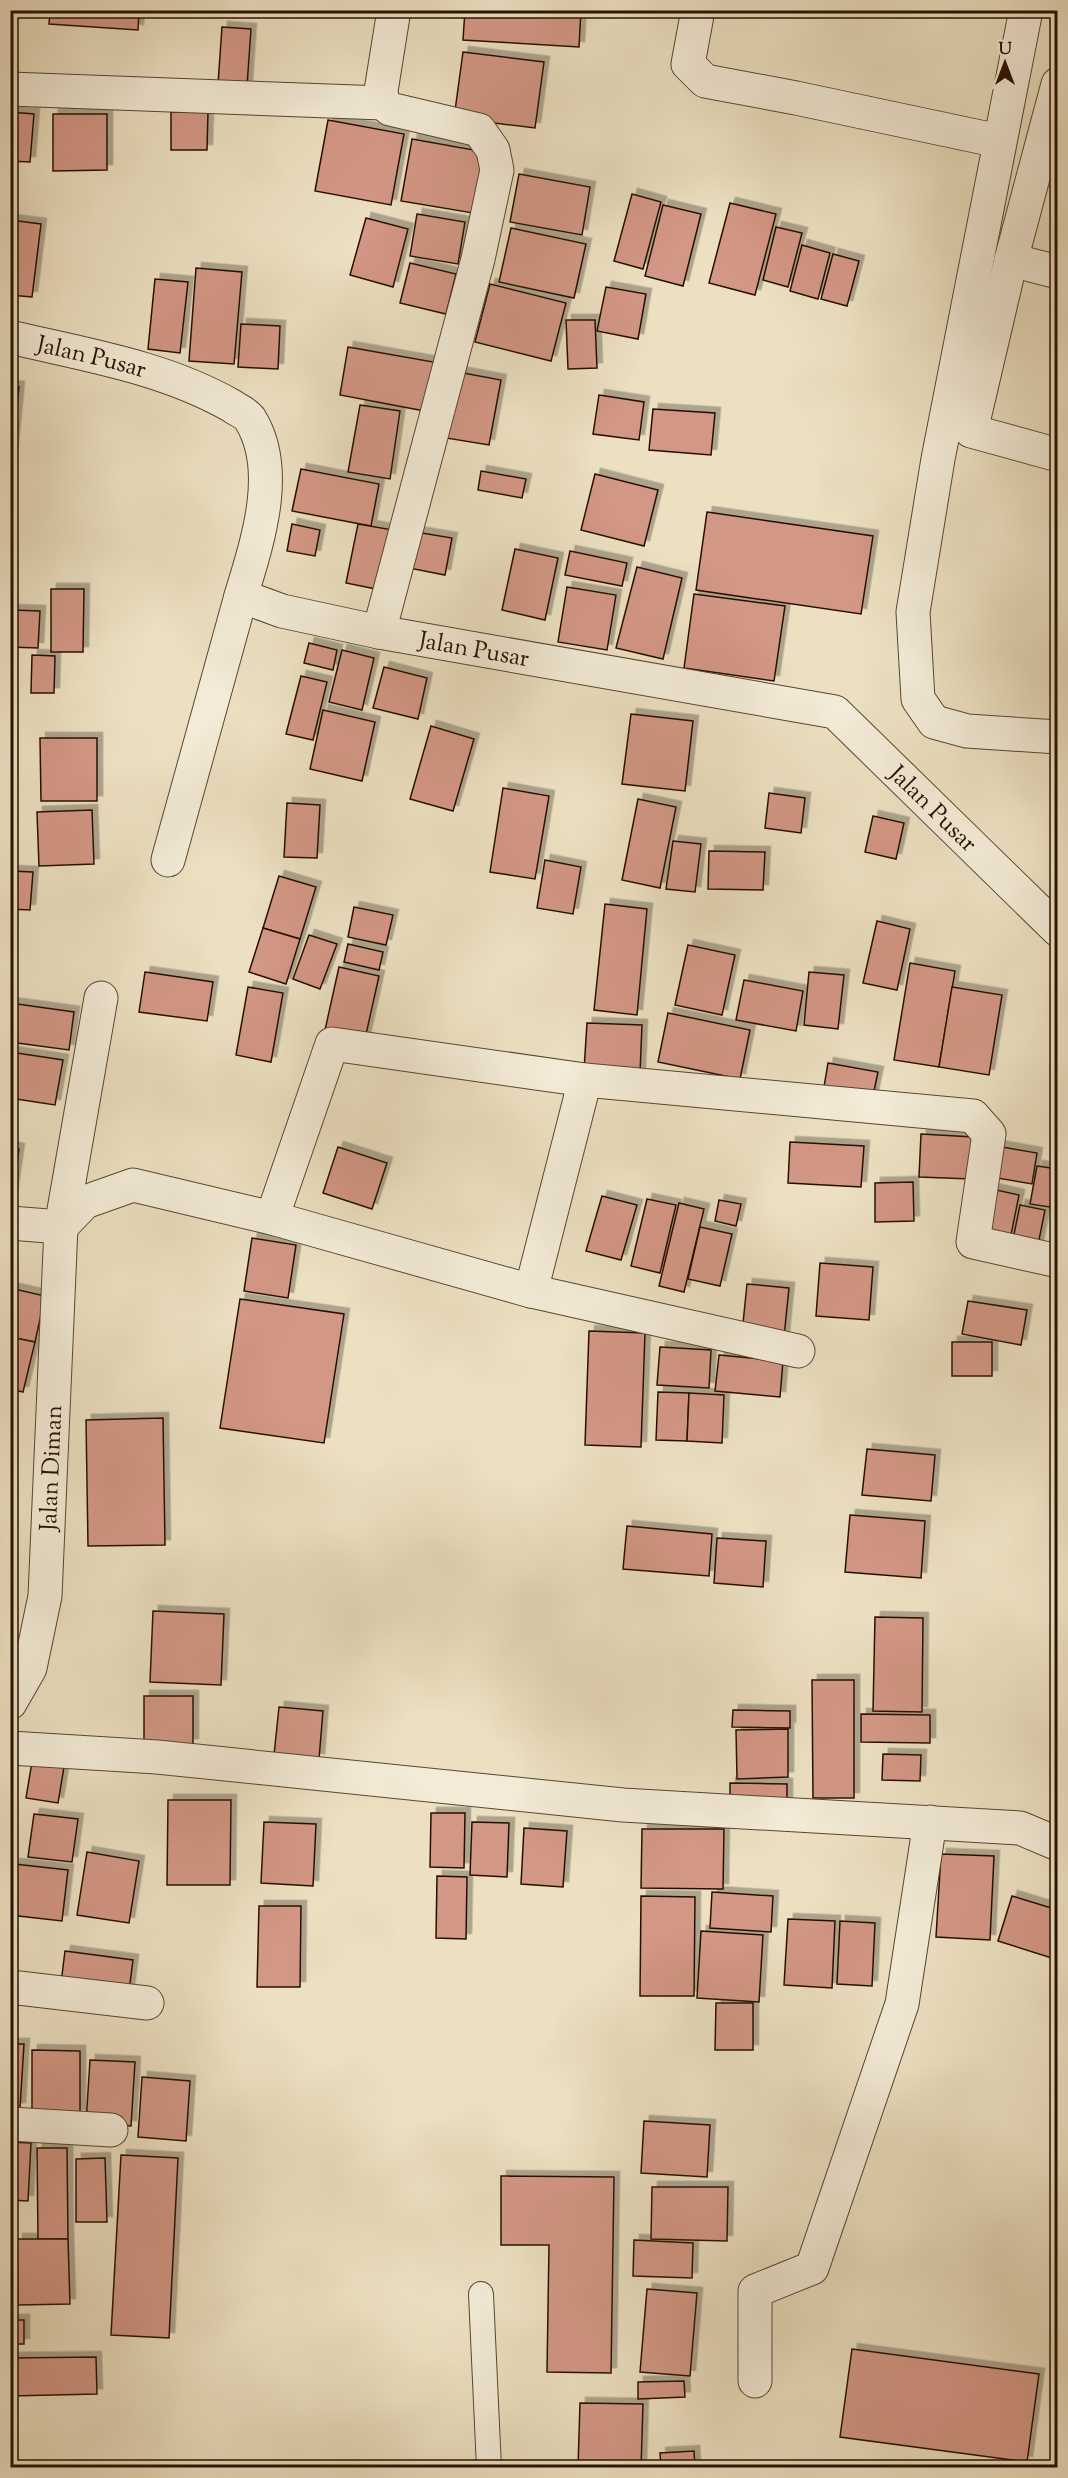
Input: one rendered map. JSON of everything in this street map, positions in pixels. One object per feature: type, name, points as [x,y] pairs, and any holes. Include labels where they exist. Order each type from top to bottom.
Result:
[{"type":"street","points":[[383,103],[381,91],[393,10]]},
{"type":"street","points":[[698,10],[688,64],[705,81],[999,141]]},
{"type":"street","points":[[1026,10],[938,459],[913,612],[918,699],[934,722],[967,730],[1058,737]]},
{"type":"street","points":[[1058,84],[1011,260],[971,431],[1058,455]]},
{"type":"street","points":[[10,89],[383,103],[390,109],[479,130],[493,150],[497,170],[473,281],[379,632]]},
{"type":"street","points":[[1011,260],[1058,272]]},
{"type":"street","name":"Jalan Pusar","points":[[10,337],[157,372],[221,400],[249,417],[263,446],[265,495],[257,544],[241,596],[282,611],[379,632],[835,712],[1058,930]]},
{"type":"street","points":[[168,860],[241,596]]},
{"type":"street","name":"Jalan Diman","points":[[10,1703],[30,1668],[45,1596],[61,1227],[101,998]]},
{"type":"street","points":[[272,1218],[332,1044],[585,1080],[973,1116],[989,1134],[973,1242],[1058,1261]]},
{"type":"street","points":[[531,1291],[585,1080]]},
{"type":"street","points":[[10,1223],[61,1227],[85,1202],[133,1185],[272,1218],[531,1291],[798,1351]]},
{"type":"street","points":[[10,1748],[157,1757],[623,1805],[1020,1828],[1058,1844]]},
{"type":"street","points":[[755,2382],[755,2291],[812,2268],[902,2004],[930,1822]]},
{"type":"street","points":[[10,1987],[147,2003]]},
{"type":"street","points":[[10,2124],[111,2130]]},
{"type":"lane","points":[[481,2294],[489,2468]]},
{"type":"building","points":[[50,10],[139,10],[138,30],[49,24]]},
{"type":"building","points":[[465,10],[581,10],[579,47],[463,40]]},
{"type":"building","points":[[222,27],[251,29],[247,86],[218,84]]},
{"type":"building","points":[[463,52],[544,62],[535,128],[454,118]]},
{"type":"building","points":[[10,112],[34,114],[30,162],[10,161]]},
{"type":"building","points":[[171,112],[208,112],[207,150],[171,150]]},
{"type":"building","points":[[53,114],[107,114],[107,170],[53,171]]},
{"type":"building","points":[[328,120],[404,134],[391,205],[315,191]]},
{"type":"building","points":[[412,139],[485,152],[473,213],[401,201]]},
{"type":"building","points":[[519,174],[590,187],[582,235],[510,222]]},
{"type":"building","points":[[632,194],[661,202],[643,269],[614,261]]},
{"type":"building","points":[[730,203],[776,214],[755,295],[709,283]]},
{"type":"building","points":[[663,205],[701,214],[683,286],[645,276]]},
{"type":"building","points":[[417,214],[465,222],[458,264],[410,256]]},
{"type":"building","points":[[366,218],[408,229],[393,287],[350,275]]},
{"type":"building","points":[[10,220],[41,224],[32,297],[10,295]]},
{"type":"building","points":[[776,227],[802,233],[788,287],[763,280]]},
{"type":"building","points":[[511,228],[586,244],[574,298],[499,282]]},
{"type":"building","points":[[802,245],[830,253],[818,299],[790,291]]},
{"type":"building","points":[[833,254],[859,261],[847,306],[821,299]]},
{"type":"building","points":[[410,263],[456,274],[446,314],[400,303]]},
{"type":"building","points":[[196,268],[242,272],[234,364],[189,361]]},
{"type":"building","points":[[155,279],[188,282],[180,353],[148,349]]},
{"type":"building","points":[[490,284],[566,303],[551,361],[475,342]]},
{"type":"building","points":[[606,287],[646,294],[638,339],[597,331]]},
{"type":"building","points":[[566,320],[595,320],[597,368],[568,369]]},
{"type":"building","points":[[241,324],[280,326],[278,369],[238,367]]},
{"type":"building","points":[[348,347],[439,363],[430,412],[340,395]]},
{"type":"building","points":[[458,372],[501,380],[489,445],[446,438]]},
{"type":"building","points":[[10,386],[19,387],[12,458],[10,458]]},
{"type":"building","points":[[599,395],[644,402],[639,440],[593,434]]},
{"type":"building","points":[[360,405],[400,411],[390,479],[348,472]]},
{"type":"building","points":[[653,409],[715,413],[711,455],[649,450]]},
{"type":"building","points":[[301,469],[379,484],[371,526],[292,511]]},
{"type":"building","points":[[481,471],[526,479],[522,498],[478,490]]},
{"type":"building","points":[[595,474],[658,490],[644,546],[581,530]]},
{"type":"building","points":[[707,512],[873,536],[861,614],[696,590]]},
{"type":"building","points":[[292,524],[320,530],[315,556],[287,551]]},
{"type":"building","points":[[358,524],[393,530],[381,590],[346,583]]},
{"type":"building","points":[[416,532],[452,538],[445,575],[409,568]]},
{"type":"building","points":[[515,549],[558,558],[545,620],[502,610]]},
{"type":"building","points":[[570,551],[627,563],[622,586],[565,575]]},
{"type":"building","points":[[637,567],[682,578],[663,659],[616,648]]},
{"type":"building","points":[[567,587],[616,595],[607,650],[558,642]]},
{"type":"building","points":[[51,589],[84,589],[83,652],[51,652]]},
{"type":"building","points":[[694,594],[785,606],[774,681],[684,668]]},
{"type":"building","points":[[12,610],[40,611],[38,648],[10,647]]},
{"type":"building","points":[[309,643],[337,650],[333,670],[304,663]]},
{"type":"building","points":[[342,650],[374,658],[362,710],[329,702]]},
{"type":"building","points":[[32,655],[55,656],[54,693],[31,693]]},
{"type":"building","points":[[384,667],[427,678],[418,719],[373,708]]},
{"type":"building","points":[[301,676],[327,682],[313,740],[286,734]]},
{"type":"building","points":[[323,710],[375,722],[362,781],[310,769]]},
{"type":"building","points":[[631,714],[693,721],[685,791],[622,784]]},
{"type":"building","points":[[431,726],[474,739],[453,811],[410,799]]},
{"type":"building","points":[[40,738],[97,738],[97,801],[41,801]]},
{"type":"building","points":[[503,788],[549,796],[535,879],[490,872]]},
{"type":"building","points":[[769,793],[805,798],[801,833],[765,828]]},
{"type":"building","points":[[638,799],[676,807],[660,888],[622,880]]},
{"type":"building","points":[[287,803],[320,805],[317,858],[284,857]]},
{"type":"building","points":[[92,810],[94,864],[39,866],[37,812]]},
{"type":"building","points":[[873,816],[904,823],[896,859],[865,852]]},
{"type":"building","points":[[673,841],[701,844],[695,892],[666,889]]},
{"type":"building","points":[[709,851],[765,852],[763,890],[708,889]]},
{"type":"building","points":[[545,860],[581,867],[573,914],[537,908]]},
{"type":"building","points":[[10,871],[33,872],[30,910],[10,909]]},
{"type":"building","points":[[279,876],[316,887],[300,939],[263,928]]},
{"type":"building","points":[[605,904],[647,909],[637,1015],[594,1010]]},
{"type":"building","points":[[354,907],[393,915],[386,945],[348,937]]},
{"type":"building","points":[[877,921],[910,929],[897,990],[863,983]]},
{"type":"building","points":[[263,928],[300,939],[286,984],[249,972]]},
{"type":"building","points":[[309,935],[337,944],[320,989],[293,979]]},
{"type":"building","points":[[348,944],[383,952],[379,970],[344,962]]},
{"type":"building","points":[[688,945],[735,955],[722,1015],[675,1005]]},
{"type":"building","points":[[910,963],[955,971],[939,1067],[894,1060]]},
{"type":"building","points":[[339,967],[379,976],[365,1039],[325,1030]]},
{"type":"building","points":[[145,972],[213,982],[207,1021],[139,1012]]},
{"type":"building","points":[[809,972],[844,975],[838,1029],[804,1025]]},
{"type":"building","points":[[744,980],[803,991],[796,1031],[736,1020]]},
{"type":"building","points":[[248,987],[283,993],[271,1062],[236,1055]]},
{"type":"building","points":[[952,987],[1002,995],[989,1075],[939,1067]]},
{"type":"building","points":[[10,1003],[74,1012],[69,1050],[10,1042]]},
{"type":"building","points":[[668,1013],[750,1030],[740,1079],[658,1062]]},
{"type":"building","points":[[587,1023],[642,1025],[640,1073],[584,1070]]},
{"type":"building","points":[[10,1052],[63,1060],[55,1105],[10,1098]]},
{"type":"building","points":[[828,1063],[878,1072],[873,1096],[824,1087]]},
{"type":"building","points":[[921,1134],[973,1137],[971,1179],[919,1177]]},
{"type":"building","points":[[790,1142],[864,1146],[861,1187],[788,1183]]},
{"type":"building","points":[[996,1146],[1037,1153],[1032,1184],[991,1177]]},
{"type":"building","points":[[10,1147],[19,1149],[10,1210]]},
{"type":"building","points":[[338,1147],[387,1163],[372,1209],[323,1193]]},
{"type":"building","points":[[1037,1166],[1058,1169],[1056,1208],[1030,1204]]},
{"type":"building","points":[[913,1182],[914,1221],[875,1222],[875,1183]]},
{"type":"building","points":[[987,1188],[1019,1195],[1010,1240],[977,1233]]},
{"type":"building","points":[[602,1196],[637,1205],[621,1260],[586,1251]]},
{"type":"building","points":[[647,1199],[676,1205],[660,1273],[631,1266]]},
{"type":"building","points":[[719,1200],[741,1204],[736,1226],[715,1221]]},
{"type":"building","points":[[679,1203],[704,1209],[684,1292],[659,1286]]},
{"type":"building","points":[[1020,1205],[1045,1210],[1037,1250],[1012,1244]]},
{"type":"building","points":[[1058,1220],[1058,1245],[1052,1244]]},
{"type":"building","points":[[700,1227],[732,1234],[720,1286],[688,1279]]},
{"type":"building","points":[[252,1238],[296,1245],[288,1298],[244,1291]]},
{"type":"building","points":[[820,1263],[873,1267],[869,1320],[816,1316]]},
{"type":"building","points":[[747,1284],[789,1288],[784,1337],[742,1333]]},
{"type":"building","points":[[10,1288],[45,1296],[35,1342],[10,1337]]},
{"type":"building","points":[[240,1299],[344,1314],[324,1443],[220,1428]]},
{"type":"building","points":[[968,1301],[1027,1310],[1021,1345],[962,1334]]},
{"type":"building","points":[[589,1331],[645,1333],[641,1447],[585,1445]]},
{"type":"building","points":[[10,1337],[35,1342],[23,1392],[10,1389]]},
{"type":"building","points":[[952,1342],[992,1342],[992,1376],[952,1376]]},
{"type":"building","points":[[660,1347],[711,1350],[709,1388],[657,1385]]},
{"type":"building","points":[[719,1355],[783,1361],[780,1397],[715,1391]]},
{"type":"building","points":[[658,1392],[689,1393],[687,1441],[656,1440]]},
{"type":"building","points":[[689,1393],[724,1395],[722,1443],[687,1441]]},
{"type":"building","points":[[163,1418],[165,1545],[88,1546],[86,1420]]},
{"type":"building","points":[[867,1449],[935,1455],[931,1501],[862,1495]]},
{"type":"building","points":[[850,1515],[925,1521],[921,1578],[845,1572]]},
{"type":"building","points":[[627,1526],[712,1534],[709,1576],[623,1569]]},
{"type":"building","points":[[717,1538],[766,1541],[763,1587],[714,1583]]},
{"type":"building","points":[[153,1611],[224,1614],[221,1685],[150,1682]]},
{"type":"building","points":[[875,1617],[923,1618],[922,1712],[873,1711]]},
{"type":"building","points":[[812,1680],[854,1680],[854,1798],[813,1798]]},
{"type":"building","points":[[144,1696],[193,1696],[193,1744],[144,1744]]},
{"type":"building","points":[[279,1707],[323,1711],[319,1759],[274,1755]]},
{"type":"building","points":[[733,1710],[790,1711],[790,1728],[732,1727]]},
{"type":"building","points":[[861,1714],[930,1715],[930,1743],[861,1742]]},
{"type":"building","points":[[788,1729],[788,1777],[737,1779],[736,1730]]},
{"type":"building","points":[[34,1750],[66,1755],[58,1803],[26,1798]]},
{"type":"building","points":[[883,1754],[921,1755],[920,1781],[882,1780]]},
{"type":"building","points":[[730,1783],[787,1784],[787,1806],[730,1805]]},
{"type":"building","points":[[168,1800],[231,1800],[230,1885],[167,1885]]},
{"type":"building","points":[[431,1813],[465,1813],[464,1868],[430,1867]]},
{"type":"building","points":[[34,1814],[78,1819],[72,1862],[28,1857]]},
{"type":"building","points":[[264,1822],[316,1824],[313,1886],[261,1883]]},
{"type":"building","points":[[472,1822],[509,1823],[507,1877],[470,1875]]},
{"type":"building","points":[[524,1828],[567,1831],[563,1887],[521,1884]]},
{"type":"building","points":[[642,1829],[724,1829],[723,1889],[641,1888]]},
{"type":"building","points":[[87,1852],[139,1861],[129,1923],[77,1915]]},
{"type":"building","points":[[941,1854],[994,1856],[990,1940],[936,1937]]},
{"type":"building","points":[[14,1864],[68,1870],[62,1921],[10,1915]]},
{"type":"building","points":[[437,1876],[467,1877],[466,1939],[436,1938]]},
{"type":"building","points":[[712,1892],[773,1896],[771,1932],[710,1928]]},
{"type":"building","points":[[641,1896],[695,1897],[694,1996],[640,1996]]},
{"type":"building","points":[[1012,1896],[1058,1910],[1058,1960],[998,1941]]},
{"type":"building","points":[[259,1906],[301,1906],[300,1987],[257,1987]]},
{"type":"building","points":[[788,1919],[835,1921],[832,1988],[784,1985]]},
{"type":"building","points":[[840,1921],[875,1923],[872,1986],[837,1984]]},
{"type":"building","points":[[701,1931],[763,1935],[759,2002],[697,1998]]},
{"type":"building","points":[[65,1951],[133,1960],[129,1991],[61,1983]]},
{"type":"building","points":[[716,2003],[753,2003],[753,2050],[715,2050]]},
{"type":"building","points":[[10,2044],[24,2044],[20,2108],[10,2108]]},
{"type":"building","points":[[32,2050],[80,2051],[80,2115],[32,2114]]},
{"type":"building","points":[[90,2060],[135,2062],[131,2126],[86,2123]]},
{"type":"building","points":[[142,2077],[190,2081],[186,2141],[138,2137]]},
{"type":"building","points":[[644,2121],[710,2125],[707,2177],[641,2173]]},
{"type":"building","points":[[10,2142],[31,2143],[28,2201],[10,2200]]},
{"type":"building","points":[[37,2148],[67,2148],[68,2239],[38,2239]]},
{"type":"building","points":[[121,2155],[178,2158],[169,2338],[111,2335]]},
{"type":"building","points":[[105,2158],[107,2222],[76,2222],[76,2159]]},
{"type":"building","points":[[501,2176],[614,2177],[611,2373],[547,2372],[549,2245],[501,2245]]},
{"type":"building","points":[[652,2187],[728,2187],[727,2241],[651,2239]]},
{"type":"building","points":[[17,2239],[68,2239],[70,2304],[18,2305]]},
{"type":"building","points":[[634,2240],[693,2243],[692,2278],[633,2276]]},
{"type":"building","points":[[647,2289],[697,2293],[690,2376],[640,2372]]},
{"type":"building","points":[[10,2320],[24,2320],[24,2344],[10,2344]]},
{"type":"building","points":[[852,2349],[1039,2374],[1027,2462],[840,2437]]},
{"type":"building","points":[[96,2357],[97,2394],[10,2396],[10,2358]]},
{"type":"building","points":[[684,2381],[685,2397],[638,2399],[638,2382]]},
{"type":"building","points":[[580,2403],[643,2404],[641,2468],[578,2468]]},
{"type":"building","points":[[694,2451],[695,2468],[661,2468],[660,2453]]}]
